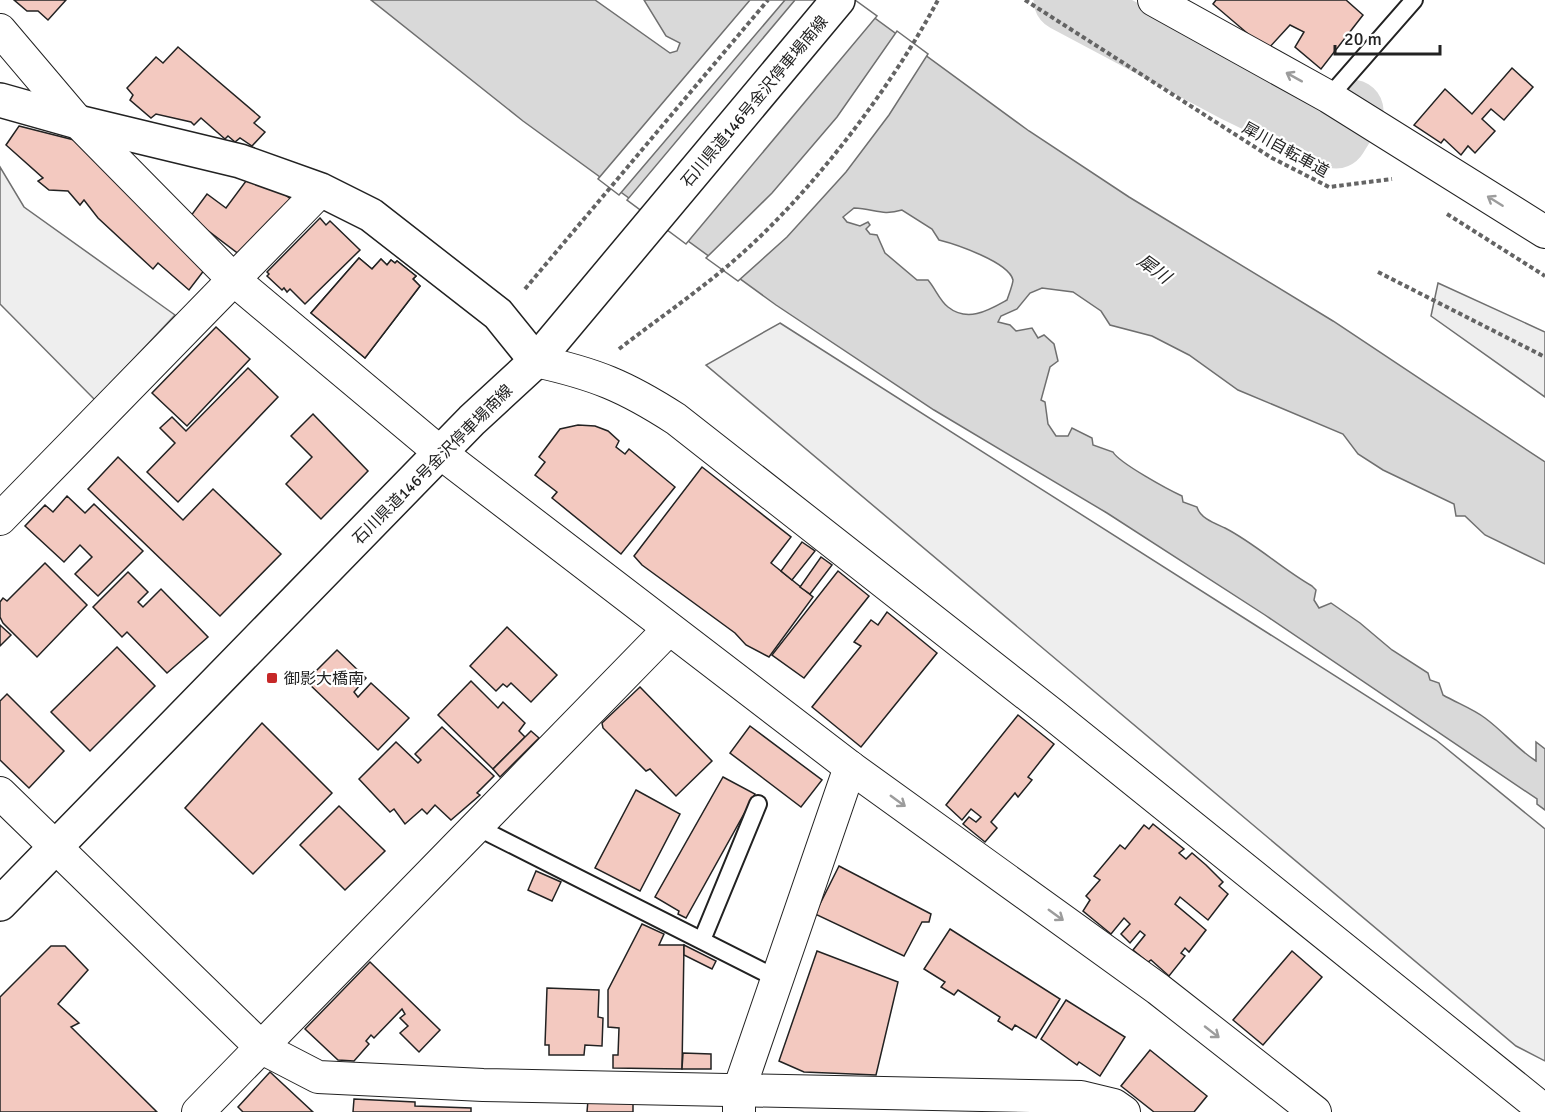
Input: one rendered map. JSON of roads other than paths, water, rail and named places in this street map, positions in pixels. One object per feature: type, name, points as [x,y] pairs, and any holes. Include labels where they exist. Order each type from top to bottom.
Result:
[{"type":"main road","name":"石川県道146号金沢停車場南線","points":[[0,904],[442,454],[472,420],[536,361],[838,0]]},
{"type":"main road","points":[[0,100],[78,122],[240,161],[321,190],[371,215],[498,314],[536,361]]},
{"type":"street","points":[[1154,0],[1329,97],[1545,232]]},
{"type":"street","points":[[0,30],[78,122],[233,279],[442,454],[850,767],[1158,989],[1315,1112]]},
{"type":"street","points":[[6,502],[321,190]]},
{"type":"street","points":[[536,361],[588,372],[637,394],[676,419],[1052,714],[1545,1111]]},
{"type":"street","points":[[198,1112],[669,629]]},
{"type":"street","points":[[739,1101],[850,767]]},
{"type":"street","points":[[0,794],[262,1048],[318,1077],[739,1101],[1081,1097],[1114,1104],[1124,1112]]},
{"type":"lane","points":[[1329,97],[1414,0]]},
{"type":"lane","points":[[702,940],[758,804]]},
{"type":"lane","points":[[477,827],[778,979]]},
{"type":"water","points":[[371,0],[595,0],[670,53],[677,51],[680,43],[666,36],[644,0],[850,0],[1029,131],[1129,197],[1333,321],[1545,462],[1545,564],[1485,535],[1465,516],[1456,516],[1454,504],[1383,470],[1358,454],[1343,434],[1238,390],[1189,355],[1152,336],[1110,325],[1101,311],[1073,292],[1042,288],[1030,293],[1017,309],[1001,316],[998,322],[1010,325],[1016,331],[1032,328],[1038,338],[1044,335],[1054,344],[1058,361],[1050,367],[1041,400],[1045,402],[1048,424],[1056,436],[1068,436],[1072,428],[1092,438],[1093,445],[1113,452],[1134,469],[1182,496],[1183,502],[1197,507],[1208,520],[1247,541],[1312,586],[1316,590],[1314,600],[1319,608],[1331,603],[1360,623],[1392,650],[1428,673],[1430,680],[1439,683],[1443,695],[1485,718],[1536,761],[1536,742],[1545,749],[1545,810],[1537,804],[1537,799],[1265,615],[1107,513],[934,410],[776,305],[523,121]],"holes":[[[854,208],[884,212],[902,210],[932,229],[939,240],[992,260],[1009,273],[1013,280],[1007,300],[978,313],[956,312],[942,301],[928,280],[917,280],[885,253],[877,235],[870,234],[866,229],[870,225],[868,222],[860,226],[847,222],[843,217]]]},
{"type":"waterway","name":"犀川","points":[[1065,0],[1236,91],[1327,135],[1336,137],[1352,111]]},
{"type":"place","name":"御影大橋南","points":[[272,678]]}]
